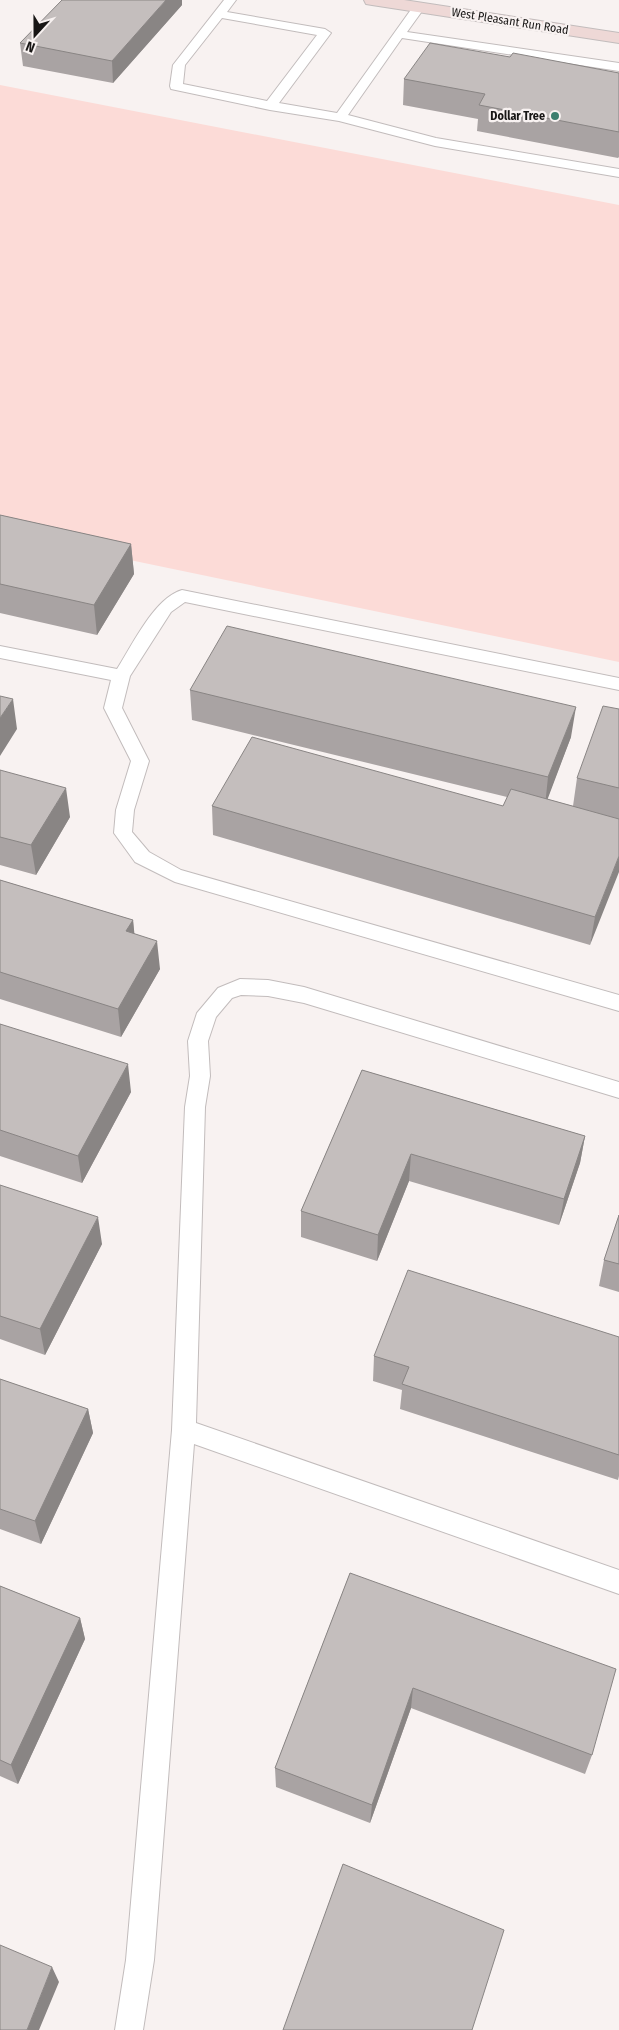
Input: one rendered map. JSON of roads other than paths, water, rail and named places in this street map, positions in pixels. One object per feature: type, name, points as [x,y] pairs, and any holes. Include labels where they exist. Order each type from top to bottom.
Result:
[{"type":"main road","name":"West Pleasant Run Road","points":[[372,0],[619,38]]},
{"type":"lane","points":[[230,0],[179,65],[176,86],[270,106],[340,117],[435,142],[619,173]]},
{"type":"lane","points":[[340,117],[419,8]]},
{"type":"lane","points":[[219,14],[325,32],[270,106]]},
{"type":"lane","points":[[399,34],[619,68]]},
{"type":"lane","points":[[619,684],[182,596],[165,608],[121,676],[113,708],[140,761],[125,810],[123,832],[142,857],[174,875],[619,1003]]},
{"type":"lane","points":[[0,652],[121,676]]},
{"type":"lane","points":[[129,2030],[140,1960],[184,1430],[195,1107],[200,1076],[198,1041],[206,1013],[225,993],[240,986],[268,988],[304,995],[619,1090]]},
{"type":"lane","points":[[184,1430],[619,1582]]},
{"type":"place","name":"Dollar Tree","points":[[555,116]]}]
